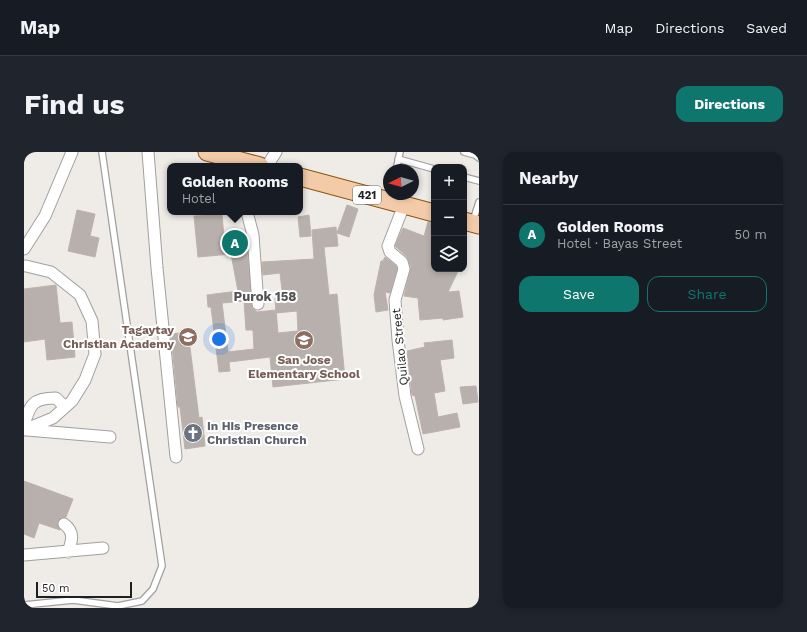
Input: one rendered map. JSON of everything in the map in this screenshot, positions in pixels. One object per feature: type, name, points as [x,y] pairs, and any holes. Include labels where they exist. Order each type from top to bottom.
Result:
[{"type":"main road","points":[[207,152],[247,163]]},
{"type":"main road","name":"421","points":[[303,178],[383,196]]},
{"type":"main road","name":"421","points":[[394,200],[404,205],[431,212]]},
{"type":"street","points":[[24,249],[45,216],[72,152]]},
{"type":"street","points":[[148,152],[157,268],[176,457]]},
{"type":"street","points":[[269,163],[276,152]]},
{"type":"street","name":"Quilao Street","points":[[404,205],[388,246],[390,252],[402,262],[404,269],[395,300],[398,340],[405,396],[418,449]]},
{"type":"street","points":[[247,215],[253,235],[258,304]]},
{"type":"street","points":[[24,252],[27,261],[25,269],[51,272],[80,295],[92,321],[95,354],[85,380],[72,400],[53,418],[24,430]]},
{"type":"street","points":[[24,425],[30,407],[41,398],[56,398],[65,407]]},
{"type":"street","points":[[24,430],[110,437]]},
{"type":"street","points":[[64,524],[69,528],[72,538],[68,552]]},
{"type":"street","points":[[24,555],[103,548]]},
{"type":"lane","points":[[24,605],[73,600],[119,607],[142,601],[153,589],[162,566],[102,152]]},
{"type":"lane","points":[[397,164],[400,152]]},
{"type":"lane","points":[[464,152],[475,155],[479,158]]},
{"type":"lane","points":[[398,159],[431,168]]},
{"type":"lane","points":[[467,178],[479,181]]},
{"type":"lane","points":[[472,223],[479,202]]},
{"type":"building","points":[[347,205],[358,209],[349,237],[337,233]]},
{"type":"building","points":[[77,210],[95,214],[90,236],[99,238],[95,257],[68,251]]},
{"type":"building","points":[[222,215],[224,237],[246,235],[252,308],[257,312],[276,310],[275,298],[283,298],[280,273],[263,275],[262,262],[314,259],[312,230],[336,227],[338,246],[324,247],[329,295],[337,294],[345,379],[273,387],[270,357],[229,362],[230,371],[219,372],[211,307],[208,307],[207,295],[238,291],[231,254],[198,257],[194,216]],"holes":[[[244,301],[246,330],[253,330],[254,349],[228,352],[222,303]],[[297,311],[298,331],[278,333],[276,313]]]},
{"type":"building","points":[[309,215],[311,236],[300,237],[298,217]]},
{"type":"building","points":[[428,222],[431,222],[431,272],[458,272],[448,292],[459,291],[463,317],[443,320],[443,318],[420,320],[418,298],[404,296],[411,267],[407,257],[395,246],[403,228],[424,236]]},
{"type":"building","points":[[385,257],[396,266],[397,269],[390,293],[385,292],[388,310],[376,312],[374,295],[381,261],[383,261]]},
{"type":"building","points":[[56,285],[60,323],[72,322],[75,357],[47,360],[45,339],[24,342],[24,289]]},
{"type":"building","points":[[188,332],[199,418],[202,417],[205,446],[185,449],[180,407],[178,407],[171,334]]},
{"type":"building","points":[[452,340],[454,358],[440,360],[445,391],[434,393],[438,417],[457,413],[460,427],[423,434],[415,396],[412,395],[407,351],[425,347],[424,343]]},
{"type":"building","points":[[476,386],[478,402],[463,404],[460,387]]},
{"type":"building","points":[[24,481],[73,499],[66,517],[61,518],[57,522],[60,530],[39,523],[34,538],[24,534]]},
{"type":"place","name":"Golden Rooms","points":[[235,243]]},
{"type":"place","name":"Tagaytay Christian Academy","points":[[188,337]]},
{"type":"place","name":"San Jose Elementary School","points":[[304,340]]},
{"type":"place","name":"In His Presence Christian Church","points":[[193,433]]},
{"type":"district","name":"Purok 158","points":[[265,296]]}]
